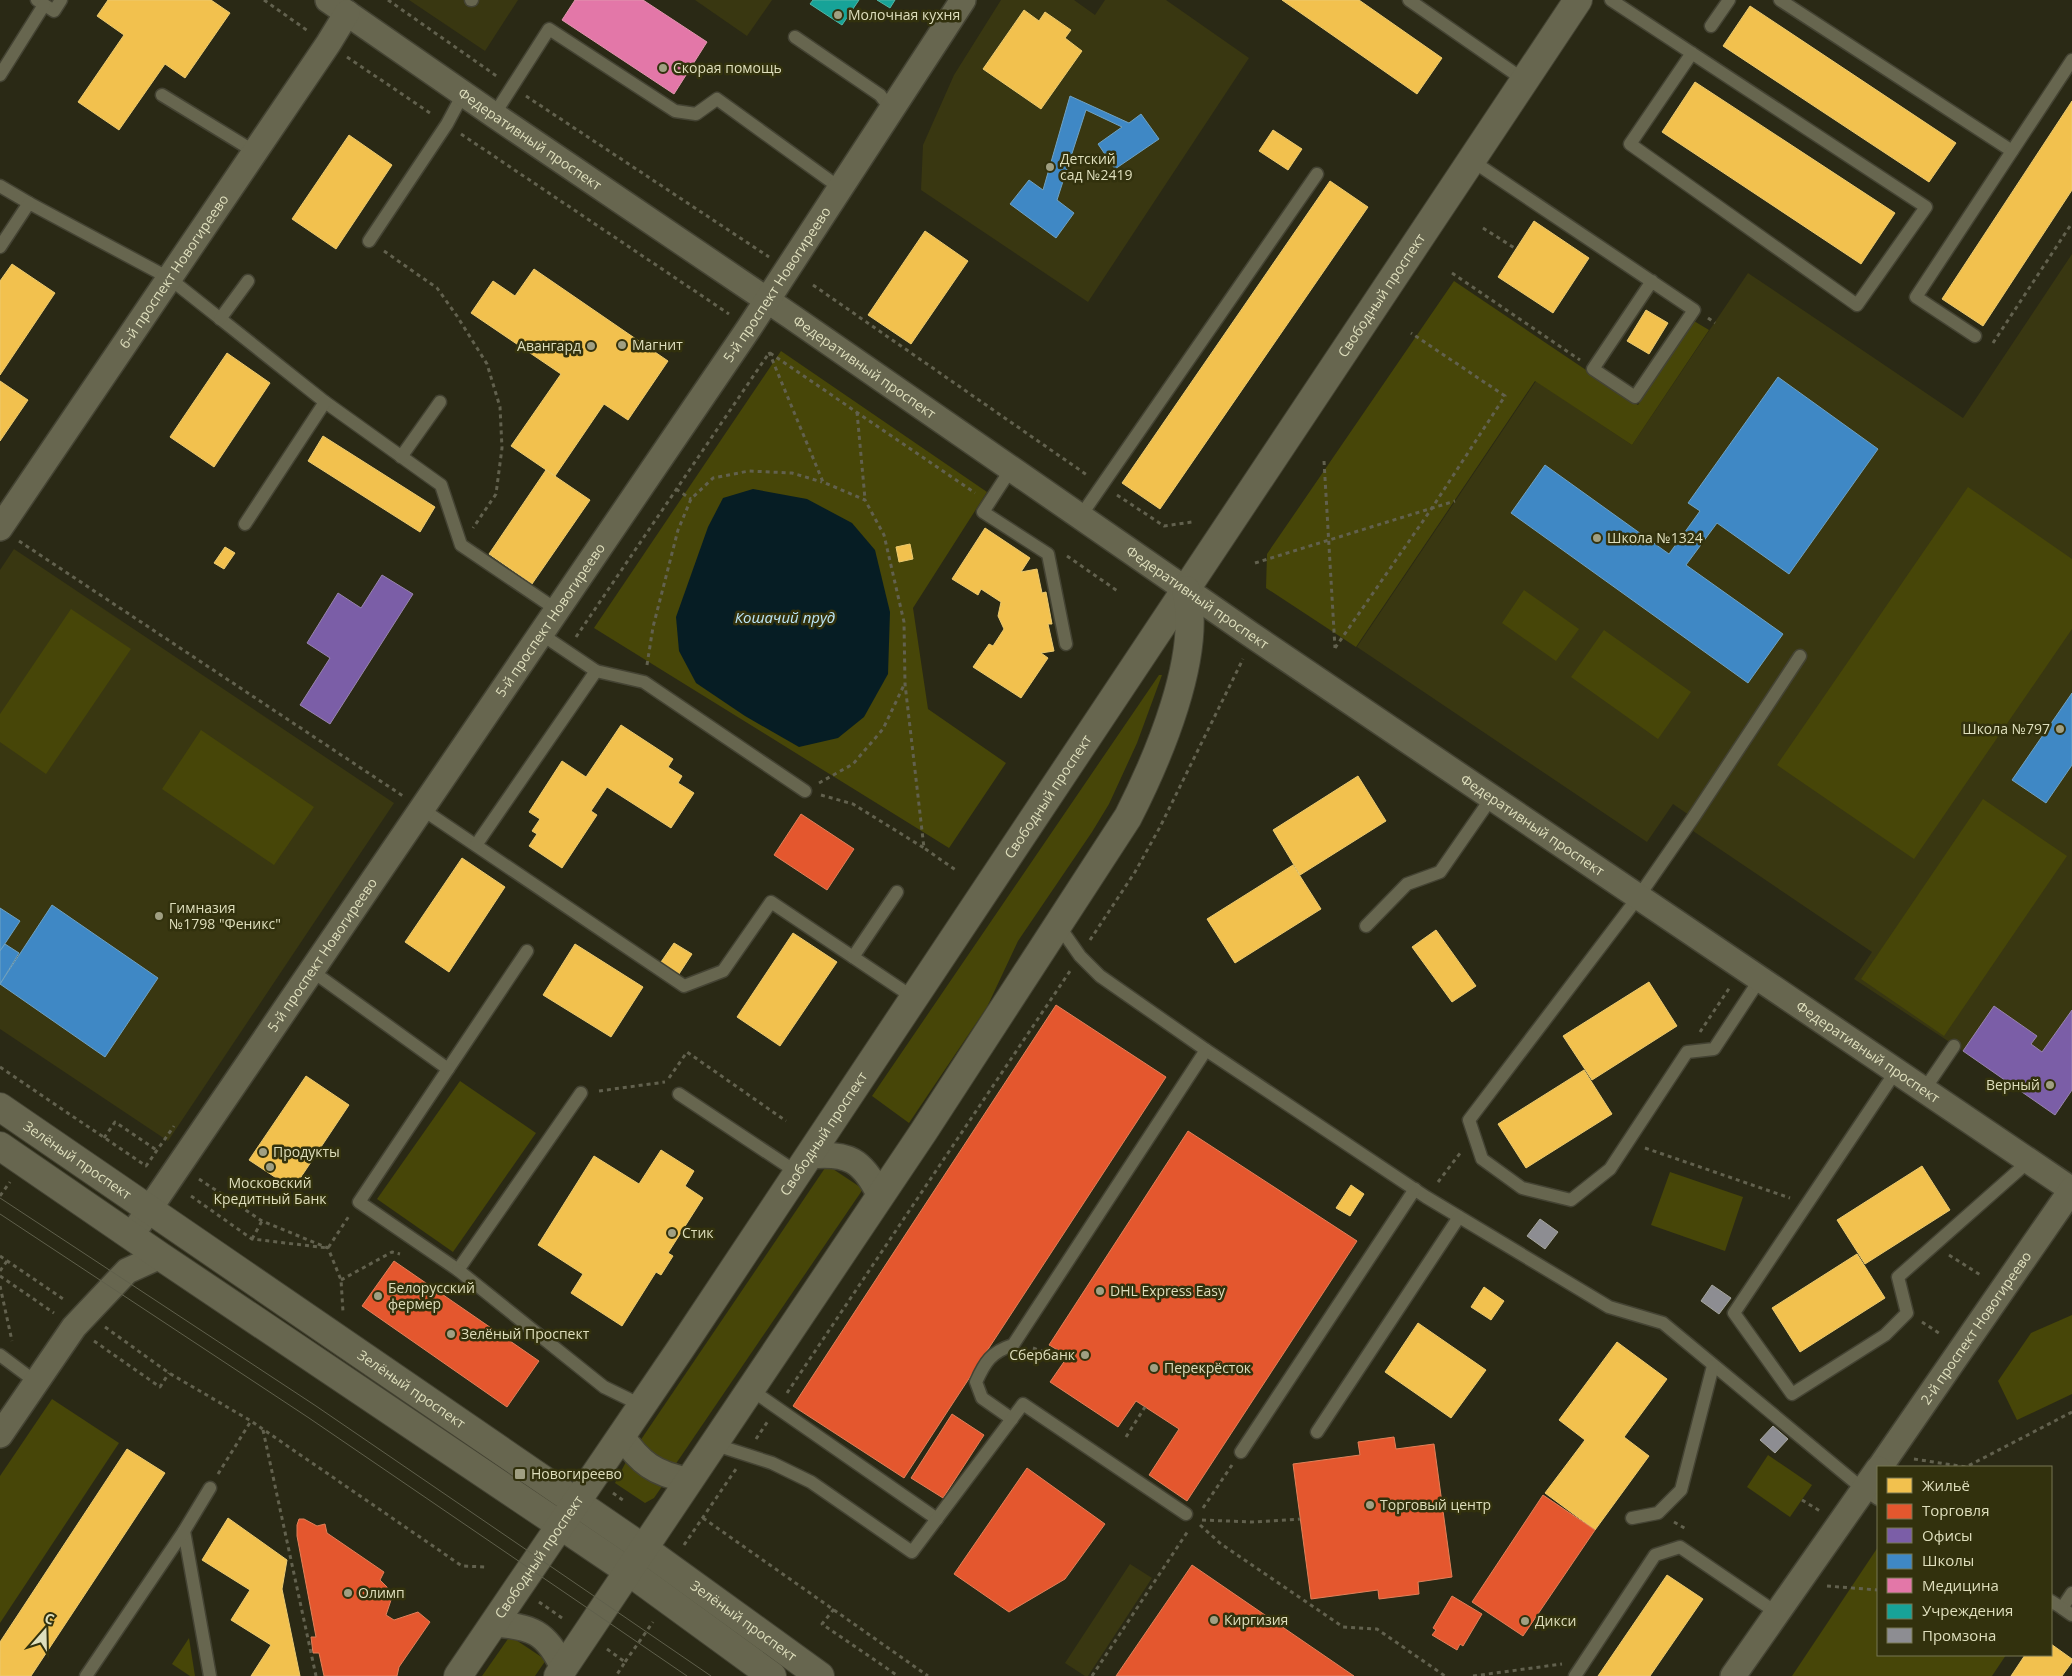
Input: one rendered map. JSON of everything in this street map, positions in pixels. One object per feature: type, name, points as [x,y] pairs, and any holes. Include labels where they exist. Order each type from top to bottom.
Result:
[{"type":"main road","name":"Свободный проспект","points":[[458,1676],[803,1165],[1578,0]]},
{"type":"main road","points":[[561,1672],[880,1196],[1059,926],[1128,818],[1158,751],[1175,701],[1186,656],[1190,629],[1190,603],[1186,590]]},
{"type":"main road","name":"Зелёный проспект","points":[[0,1107],[643,1548],[820,1676]]},
{"type":"main road","name":"Зелёный проспект","points":[[0,1146],[628,1571],[772,1676]]},
{"type":"street","name":"5-й проспект Новогиреево","points":[[132,1236],[768,300],[963,0]]},
{"type":"street","name":"6-й проспект Новогиреево","points":[[8,534],[169,278],[328,44],[337,7]]},
{"type":"street","name":"Федеративный проспект","points":[[337,7],[768,300],[1186,590],[2072,1190]]},
{"type":"street","points":[[803,1165],[831,1154],[853,1161],[870,1176],[880,1196]]},
{"type":"street","name":"2-й проспект Новогиреево","points":[[1882,1464],[2072,1190]]},
{"type":"street","points":[[0,1435],[27,1375],[127,1272],[160,1256]]},
{"type":"street","points":[[621,1435],[632,1452],[648,1466],[667,1476],[688,1480]]},
{"type":"street","name":"2-й проспект Новогиреево","points":[[1733,1676],[1777,1613],[1871,1494],[1877,1478]]},
{"type":"street","points":[[493,1624],[518,1625],[538,1634],[555,1649],[561,1672]]},
{"type":"lane","points":[[0,75],[41,2],[54,11],[61,0]]},
{"type":"lane","points":[[1409,0],[1524,80]]},
{"type":"lane","points":[[1611,0],[1926,206],[1857,305],[1630,144],[1692,53]]},
{"type":"lane","points":[[1711,26],[1729,0]]},
{"type":"lane","points":[[1780,0],[2012,151]]},
{"type":"lane","points":[[494,115],[549,28],[675,111],[696,114],[717,99],[840,188]]},
{"type":"lane","points":[[795,37],[880,95],[891,109]]},
{"type":"lane","points":[[1975,336],[1916,297],[2072,60]]},
{"type":"lane","points":[[369,241],[447,124],[463,94]]},
{"type":"lane","points":[[162,95],[255,152]]},
{"type":"lane","points":[[1472,160],[1652,281],[1694,310],[1635,397],[1593,368],[1652,281]]},
{"type":"lane","points":[[1080,517],[1317,174]]},
{"type":"lane","points":[[0,186],[169,278],[325,402],[441,485],[461,546],[557,610]]},
{"type":"lane","points":[[0,247],[29,203]]},
{"type":"lane","points":[[220,319],[248,281]]},
{"type":"lane","points":[[245,524],[325,402]]},
{"type":"lane","points":[[401,457],[440,402]]},
{"type":"lane","points":[[1011,469],[983,512],[1048,554],[1066,644]]},
{"type":"lane","points":[[541,634],[596,671],[644,682],[805,791]]},
{"type":"lane","points":[[1760,979],[1714,1049],[1687,1052],[1610,1169],[1571,1200],[1522,1188],[1482,1159],[1469,1120],[1639,896],[1800,656]]},
{"type":"lane","points":[[476,846],[596,671]]},
{"type":"lane","points":[[1366,926],[1408,884],[1440,872],[1492,797]]},
{"type":"lane","points":[[422,809],[684,986],[723,971],[771,902],[914,998]]},
{"type":"lane","points":[[853,957],[897,892]]},
{"type":"lane","points":[[1059,926],[1080,956],[1100,976],[1206,1050],[1426,1197],[1609,1307],[1663,1323],[1871,1494]]},
{"type":"lane","points":[[527,951],[359,1202],[458,1270],[604,1387],[641,1405]]},
{"type":"lane","points":[[312,971],[448,1069]]},
{"type":"lane","points":[[1924,1090],[1954,1046]]},
{"type":"lane","points":[[1012,1419],[982,1398],[976,1382],[985,1362],[999,1349],[1013,1345],[1206,1050]]},
{"type":"lane","points":[[1896,1071],[1734,1313],[1792,1394],[1885,1335],[1907,1313],[1898,1277],[2030,1161]]},
{"type":"lane","points":[[458,1270],[581,1093]]},
{"type":"lane","points":[[679,1094],[803,1165]]},
{"type":"lane","points":[[1241,1452],[1415,1189]]},
{"type":"lane","points":[[1317,1432],[1459,1217]]},
{"type":"lane","points":[[0,1355],[27,1375]]},
{"type":"lane","points":[[1632,1518],[1658,1513],[1681,1490],[1713,1366]]},
{"type":"lane","points":[[750,1388],[936,1519]]},
{"type":"lane","points":[[712,1444],[772,1462],[811,1482],[912,1552],[1024,1404],[1191,1517]]},
{"type":"lane","points":[[86,1676],[210,1488]]},
{"type":"lane","points":[[184,1530],[210,1676]]},
{"type":"lane","points":[[1574,1676],[1656,1555],[1680,1548],[1777,1613]]},
{"type":"lane","points":[[2052,1602],[2067,1611],[2072,1593]]},
{"type":"path","points":[[264,0],[732,316]]},
{"type":"path","points":[[388,0],[512,87],[771,259]]},
{"type":"path","points":[[1975,336],[1991,346],[2072,224]]},
{"type":"path","points":[[1483,228],[1516,249]]},
{"type":"path","points":[[369,241],[437,288],[457,316],[486,364],[500,407],[502,448],[496,494],[461,546]]},
{"type":"path","points":[[1452,274],[1593,368]]},
{"type":"path","points":[[813,285],[1102,486],[1164,526],[1192,522]]},
{"type":"path","points":[[1324,461],[1335,648],[1432,508],[1505,396],[1411,333]]},
{"type":"path","points":[[769,352],[989,503]]},
{"type":"path","points":[[769,352],[823,482]]},
{"type":"path","points":[[566,651],[769,352]]},
{"type":"path","points":[[857,412],[866,500],[884,535],[904,622],[905,684],[924,848]]},
{"type":"path","points":[[644,682],[653,627],[678,530],[691,499],[713,478],[749,471],[792,473],[823,482],[866,500]]},
{"type":"path","points":[[676,489],[691,499]]},
{"type":"path","points":[[1255,562],[1455,501]]},
{"type":"path","points":[[8,534],[422,809]]},
{"type":"path","points":[[1062,553],[1120,592]]},
{"type":"path","points":[[684,1545],[1135,872],[1160,827],[1242,665]]},
{"type":"path","points":[[805,791],[853,764],[883,729],[905,684]]},
{"type":"path","points":[[805,791],[853,804],[957,871]]},
{"type":"path","points":[[1687,1052],[1732,984]]},
{"type":"path","points":[[0,1067],[146,1166]]},
{"type":"path","points":[[104,1138],[116,1122],[163,1155]]},
{"type":"path","points":[[1426,1197],[1474,1135]]},
{"type":"path","points":[[1628,1142],[1807,1204]]},
{"type":"path","points":[[195,1176],[262,1221],[328,1248],[341,1280],[343,1312]]},
{"type":"path","points":[[191,1196],[252,1239],[328,1248]]},
{"type":"path","points":[[328,1248],[359,1202]]},
{"type":"path","points":[[252,1239],[262,1221]]},
{"type":"path","points":[[1934,1245],[2003,1290]]},
{"type":"path","points":[[341,1280],[392,1252],[401,1254]]},
{"type":"path","points":[[0,1256],[73,1306]]},
{"type":"path","points":[[0,1271],[7,1261]]},
{"type":"path","points":[[0,1286],[27,1375]]},
{"type":"path","points":[[1907,1313],[1962,1348]]},
{"type":"path","points":[[104,1327],[169,1372],[251,1421],[462,1566],[487,1567]]},
{"type":"path","points":[[1013,1345],[1032,1347],[1064,1362]]},
{"type":"path","points":[[1050,1354],[1058,1350]]},
{"type":"path","points":[[1126,1437],[1145,1407]]},
{"type":"path","points":[[1968,1466],[2072,1412]]},
{"type":"path","points":[[210,1488],[251,1421]]},
{"type":"path","points":[[263,1430],[316,1676]]},
{"type":"path","points":[[1092,1676],[1191,1517],[1241,1452]]},
{"type":"path","points":[[1882,1464],[1938,1466]]},
{"type":"path","points":[[1658,1513],[1689,1531]]},
{"type":"path","points":[[1191,1517],[1252,1522],[1300,1518]]},
{"type":"path","points":[[1191,1517],[1222,1544],[1342,1627],[1377,1629],[1445,1676]]},
{"type":"path","points":[[703,1518],[928,1676]]},
{"type":"path","points":[[1825,1586],[1877,1590]]},
{"type":"path","points":[[535,1600],[571,1624]]},
{"type":"path","points":[[834,1609],[822,1624],[898,1676]]},
{"type":"path","points":[[616,1676],[652,1621],[658,1625]]},
{"type":"path","points":[[606,1649],[625,1662]]},
{"type":"path","points":[[1473,1676],[1584,1661]]},
{"type":"shaded area","points":[[409,0],[518,0],[485,51]]},
{"type":"shaded area","points":[[695,0],[772,0],[747,36]]},
{"type":"shaded area","name":"Детский сад №2419","points":[[1001,0],[1074,0],[1095,15],[1105,0],[1166,0],[1249,58],[1088,302],[921,190],[923,145],[954,75]]},
{"type":"shaded area","points":[[2072,254],[2072,1090],[1963,1051],[1854,979],[1872,952],[1693,831],[1699,822],[1673,804],[1647,842],[1357,647],[1536,381],[1632,445],[1748,273],[1963,418]]},
{"type":"shaded area","points":[[1454,281],[1638,405],[1694,321],[1709,330],[1632,445],[1535,381],[1356,647],[1266,588],[1267,554]]},
{"type":"shaded area","points":[[781,351],[987,492],[913,608],[928,709],[1006,763],[949,848],[594,628]]},
{"type":"shaded area","points":[[1968,487],[2072,559],[2072,629],[1914,859],[1777,765]]},
{"type":"shaded area","name":"Гимназия №1798 \"Феникс\"","points":[[14,549],[394,803],[168,1141],[0,1029],[0,570]]},
{"type":"shaded area","points":[[1524,590],[1579,629],[1556,661],[1502,623]]},
{"type":"shaded area","points":[[71,609],[131,649],[46,774],[0,742],[0,714]]},
{"type":"shaded area","points":[[1604,630],[1691,692],[1658,739],[1571,677]]},
{"type":"shaded area","points":[[1159,675],[1162,675],[1137,743],[1109,804],[1018,941],[987,1007],[909,1123],[872,1096]]},
{"type":"shaded area","points":[[201,730],[314,807],[274,865],[162,789]]},
{"type":"shaded area","points":[[1983,799],[2067,856],[1944,1036],[1861,979]]},
{"type":"shaded area","points":[[460,1081],[536,1133],[453,1252],[377,1199]]},
{"type":"shaded area","points":[[827,1165],[863,1189],[673,1468],[638,1444]]},
{"type":"shaded area","points":[[1670,1172],[1743,1197],[1725,1251],[1651,1225]]},
{"type":"shaded area","points":[[2072,1315],[2072,1394],[2017,1420],[1998,1381],[2031,1333]]},
{"type":"shaded area","points":[[52,1399],[119,1443],[0,1623],[0,1476]]},
{"type":"shaded area","points":[[1768,1455],[1812,1485],[1790,1517],[1747,1487]]},
{"type":"shaded area","points":[[628,1458],[665,1482],[654,1498],[645,1503],[615,1483]]},
{"type":"shaded area","points":[[1877,1548],[1877,1656],[2005,1656],[1992,1676],[1792,1676]]},
{"type":"shaded area","points":[[1130,1564],[1152,1578],[1088,1676],[1085,1676],[1065,1663]]},
{"type":"shaded area","points":[[510,1636],[546,1660],[535,1676],[482,1676]]},
{"type":"shaded area","points":[[189,1638],[195,1676],[190,1676],[172,1664]]},
{"type":"water","name":"Кошачий пруд","points":[[753,489],[807,499],[852,523],[875,550],[890,612],[888,674],[864,717],[838,738],[799,747],[745,716],[696,683],[679,651],[676,617],[708,527],[723,498]]},
{"type":"building: Жильё","points":[[108,0],[211,0],[230,13],[185,78],[165,64],[119,130],[78,102],[124,35],[97,16]]},
{"type":"building: Жильё","points":[[1282,0],[1359,0],[1442,58],[1417,94]]},
{"type":"building: Жильё","points":[[1750,6],[1956,143],[1929,182],[1723,46]]},
{"type":"building: Жильё","points":[[1024,10],[1039,21],[1045,12],[1071,30],[1065,38],[1082,51],[1041,109],[983,69]]},
{"type":"building: Жильё","points":[[1695,82],[1895,213],[1861,264],[1662,132]]},
{"type":"building: Жильё","points":[[2072,101],[2072,190],[1983,326],[1942,299]]},
{"type":"building: Жильё","points":[[1273,130],[1302,149],[1288,170],[1259,151]]},
{"type":"building: Жильё","points":[[349,135],[392,165],[336,249],[292,219]]},
{"type":"building: Жильё","points":[[1330,181],[1368,207],[1160,509],[1122,483]]},
{"type":"building: Жильё","points":[[1534,221],[1589,258],[1553,313],[1498,277]]},
{"type":"building: Жильё","points":[[925,231],[968,261],[911,344],[868,315]]},
{"type":"building: Жильё","points":[[12,264],[55,293],[0,375],[0,281]]},
{"type":"building: Жильё","points":[[534,269],[668,361],[628,420],[604,404],[555,476],[511,446],[561,374],[471,313],[493,281],[515,296]]},
{"type":"building: Жильё","points":[[1646,310],[1668,323],[1649,354],[1627,341]]},
{"type":"building: Жильё","points":[[227,353],[270,383],[214,467],[170,437]]},
{"type":"building: Жильё","points":[[0,381],[28,400],[0,441]]},
{"type":"building: Жильё","points":[[323,436],[435,507],[420,532],[308,461]]},
{"type":"building: Жильё","points":[[546,470],[590,500],[532,584],[489,554]]},
{"type":"building: Жильё","points":[[985,528],[1030,558],[1021,572],[1037,569],[1042,593],[1046,592],[1052,624],[1048,624],[1054,651],[1041,653],[1048,658],[1021,698],[973,667],[989,644],[993,646],[1004,629],[998,616],[1001,602],[981,589],[978,595],[952,579]]},
{"type":"building: Жильё","points":[[910,544],[913,559],[899,562],[896,547]]},
{"type":"building: Жильё","points":[[225,547],[235,553],[224,569],[214,563]]},
{"type":"building: Жильё","points":[[621,725],[673,759],[668,767],[682,776],[678,783],[694,793],[671,828],[607,787],[591,811],[597,815],[562,868],[529,846],[537,834],[532,831],[540,819],[529,812],[562,761],[586,777]]},
{"type":"building: Жильё","points":[[1358,776],[1386,821],[1300,875],[1273,830]]},
{"type":"building: Жильё","points":[[462,858],[505,887],[449,972],[405,942]]},
{"type":"building: Жильё","points":[[1293,865],[1321,909],[1235,963],[1207,919]]},
{"type":"building: Жильё","points":[[1436,930],[1476,986],[1452,1002],[1412,947]]},
{"type":"building: Жильё","points":[[793,933],[837,962],[780,1046],[737,1017]]},
{"type":"building: Жильё","points":[[674,943],[692,954],[679,974],[661,962]]},
{"type":"building: Жильё","points":[[575,944],[643,987],[611,1037],[543,995]]},
{"type":"building: Жильё","points":[[1649,982],[1677,1026],[1592,1080],[1563,1036]]},
{"type":"building: Жильё","points":[[1584,1070],[1612,1114],[1526,1168],[1498,1124]]},
{"type":"building: Жильё","points":[[306,1076],[349,1105],[293,1189],[249,1160]]},
{"type":"building: Жильё","points":[[661,1150],[694,1171],[685,1186],[703,1198],[668,1253],[673,1256],[661,1275],[656,1272],[622,1326],[571,1293],[583,1274],[538,1245],[594,1156],[639,1184]]},
{"type":"building: Жильё","points":[[1922,1166],[1950,1210],[1865,1264],[1837,1220]]},
{"type":"building: Жильё","points":[[1351,1185],[1364,1194],[1350,1216],[1336,1208]]},
{"type":"building: Жильё","points":[[1857,1254],[1885,1298],[1800,1352],[1772,1308]]},
{"type":"building: Жильё","points":[[1484,1287],[1504,1301],[1491,1320],[1471,1307]]},
{"type":"building: Жильё","points":[[1418,1323],[1486,1370],[1451,1418],[1385,1372]]},
{"type":"building: Жильё","points":[[1617,1342],[1667,1379],[1624,1437],[1649,1456],[1595,1530],[1545,1493],[1585,1440],[1559,1420]]},
{"type":"building: Жильё","points":[[127,1449],[165,1473],[31,1676],[0,1676],[0,1642]]},
{"type":"building: Жильё","points":[[228,1518],[287,1560],[282,1589],[300,1676],[251,1676],[271,1645],[231,1620],[250,1590],[202,1560]]},
{"type":"building: Жильё","points":[[1667,1575],[1703,1599],[1650,1676],[1598,1676]]},
{"type":"building: Жильё","points":[[2052,1645],[2072,1659],[2072,1662],[2062,1676],[2011,1676],[2024,1656],[2052,1656]]},
{"type":"building: Торговля","points":[[801,814],[854,849],[827,890],[774,855]]},
{"type":"building: Торговля","points":[[1056,1005],[1166,1077],[904,1478],[793,1406]]},
{"type":"building: Торговля","points":[[1188,1131],[1357,1241],[1187,1501],[1149,1475],[1179,1429],[1136,1401],[1118,1427],[1050,1382],[1068,1356],[1049,1345]]},
{"type":"building: Торговля","name":"Зелёный Проспект","points":[[394,1261],[539,1361],[507,1407],[362,1306]]},
{"type":"building: Торговля","points":[[952,1414],[984,1435],[943,1498],[911,1478]]},
{"type":"building: Торговля","name":"Торговый центр","points":[[1394,1437],[1396,1449],[1434,1444],[1452,1577],[1418,1582],[1419,1594],[1379,1599],[1378,1590],[1311,1599],[1293,1464],[1360,1455],[1358,1442]]},
{"type":"building: Торговля","points":[[1027,1468],[1105,1524],[1065,1579],[1009,1612],[954,1574]]},
{"type":"building: Торговля","points":[[1543,1495],[1595,1530],[1523,1636],[1472,1602]]},
{"type":"building: Торговля","name":"Олимп","points":[[299,1519],[304,1519],[317,1526],[325,1524],[327,1533],[384,1572],[380,1580],[387,1587],[391,1600],[386,1615],[394,1620],[418,1612],[430,1622],[399,1667],[397,1676],[324,1676],[319,1653],[313,1653],[311,1637],[316,1637],[297,1536]]},
{"type":"building: Торговля","name":"Киргизия","points":[[1192,1565],[1354,1676],[1116,1676]]},
{"type":"building: Торговля","points":[[1452,1596],[1482,1614],[1463,1646],[1460,1644],[1457,1650],[1432,1635],[1436,1630],[1433,1628]]},
{"type":"building: Офисы","points":[[382,575],[413,594],[330,724],[300,705],[330,658],[307,643],[338,593],[361,608]]},
{"type":"building: Офисы","points":[[1994,1006],[2037,1036],[2031,1044],[2042,1052],[2072,1010],[2072,1090],[2055,1115],[1963,1051]]},
{"type":"building: Школы","points":[[1070,96],[1129,123],[1141,114],[1159,139],[1115,169],[1098,144],[1122,127],[1086,110],[1057,200],[1074,213],[1056,238],[1010,204],[1029,180],[1043,190]]},
{"type":"building: Школы","name":"Школа №1324","points":[[1778,377],[1878,449],[1789,574],[1717,523],[1686,565],[1783,634],[1748,683],[1511,513],[1545,465],[1669,554],[1700,511],[1688,503]]},
{"type":"building: Школы","name":"Школа №797","points":[[2072,693],[2072,765],[2046,803],[2012,780]]},
{"type":"building: Школы","points":[[52,905],[158,978],[105,1057],[0,984]]},
{"type":"building: Школы","points":[[0,908],[20,921],[0,951]]},
{"type":"building: Школы","points":[[5,944],[19,953],[0,984],[0,951]]},
{"type":"building: Медицина","name":"Скорая помощь","points":[[575,0],[643,0],[707,42],[674,94],[562,20]]},
{"type":"building: Учреждения","name":"Молочная кухня","points":[[813,0],[859,0],[842,25],[810,4]]},
{"type":"building: Учреждения","name":"Молочная кухня","points":[[877,0],[895,0],[890,8]]},
{"type":"building: Промзона","points":[[1540,1219],[1558,1232],[1545,1249],[1527,1236]]},
{"type":"building: Промзона","points":[[1712,1285],[1731,1298],[1719,1314],[1701,1301]]},
{"type":"building: Промзона","points":[[1773,1426],[1788,1439],[1775,1453],[1760,1440]]},
{"type":"tram line","points":[[0,1198],[316,1406],[711,1676]]},
{"type":"tram line","points":[[0,1214],[309,1418],[687,1676]]},
{"type":"place","name":"Молочная кухня","points":[[838,15]]},
{"type":"place","name":"Скорая помощь","points":[[663,68]]},
{"type":"place","name":"Детский сад №2419","points":[[1050,167]]},
{"type":"place","name":"Магнит","points":[[622,345]]},
{"type":"place","name":"Авангард","points":[[591,346]]},
{"type":"place","name":"Школа №1324","points":[[1597,538]]},
{"type":"place","name":"Школа №797","points":[[2060,729]]},
{"type":"place","name":"Гимназия №1798 \"Феникс\"","points":[[159,916]]},
{"type":"place","name":"Верный","points":[[2050,1085]]},
{"type":"place","name":"Продукты","points":[[263,1152]]},
{"type":"place","name":"Московский Кредитный Банк","points":[[270,1167]]},
{"type":"place","name":"Стик","points":[[672,1233]]},
{"type":"place","name":"DHL Express Easy","points":[[1100,1291]]},
{"type":"place","name":"Белорусский фермер","points":[[378,1296]]},
{"type":"place","name":"Зелёный Проспект","points":[[451,1334]]},
{"type":"place","name":"Сбербанк","points":[[1085,1355]]},
{"type":"place","name":"Перекрёсток","points":[[1154,1368]]},
{"type":"place","name":"Новогиреево","points":[[520,1474]]},
{"type":"place","name":"Торговый центр","points":[[1370,1505]]},
{"type":"place","name":"Олимп","points":[[348,1593]]},
{"type":"place","name":"Киргизия","points":[[1214,1620]]},
{"type":"place","name":"Дикси","points":[[1525,1621]]}]
